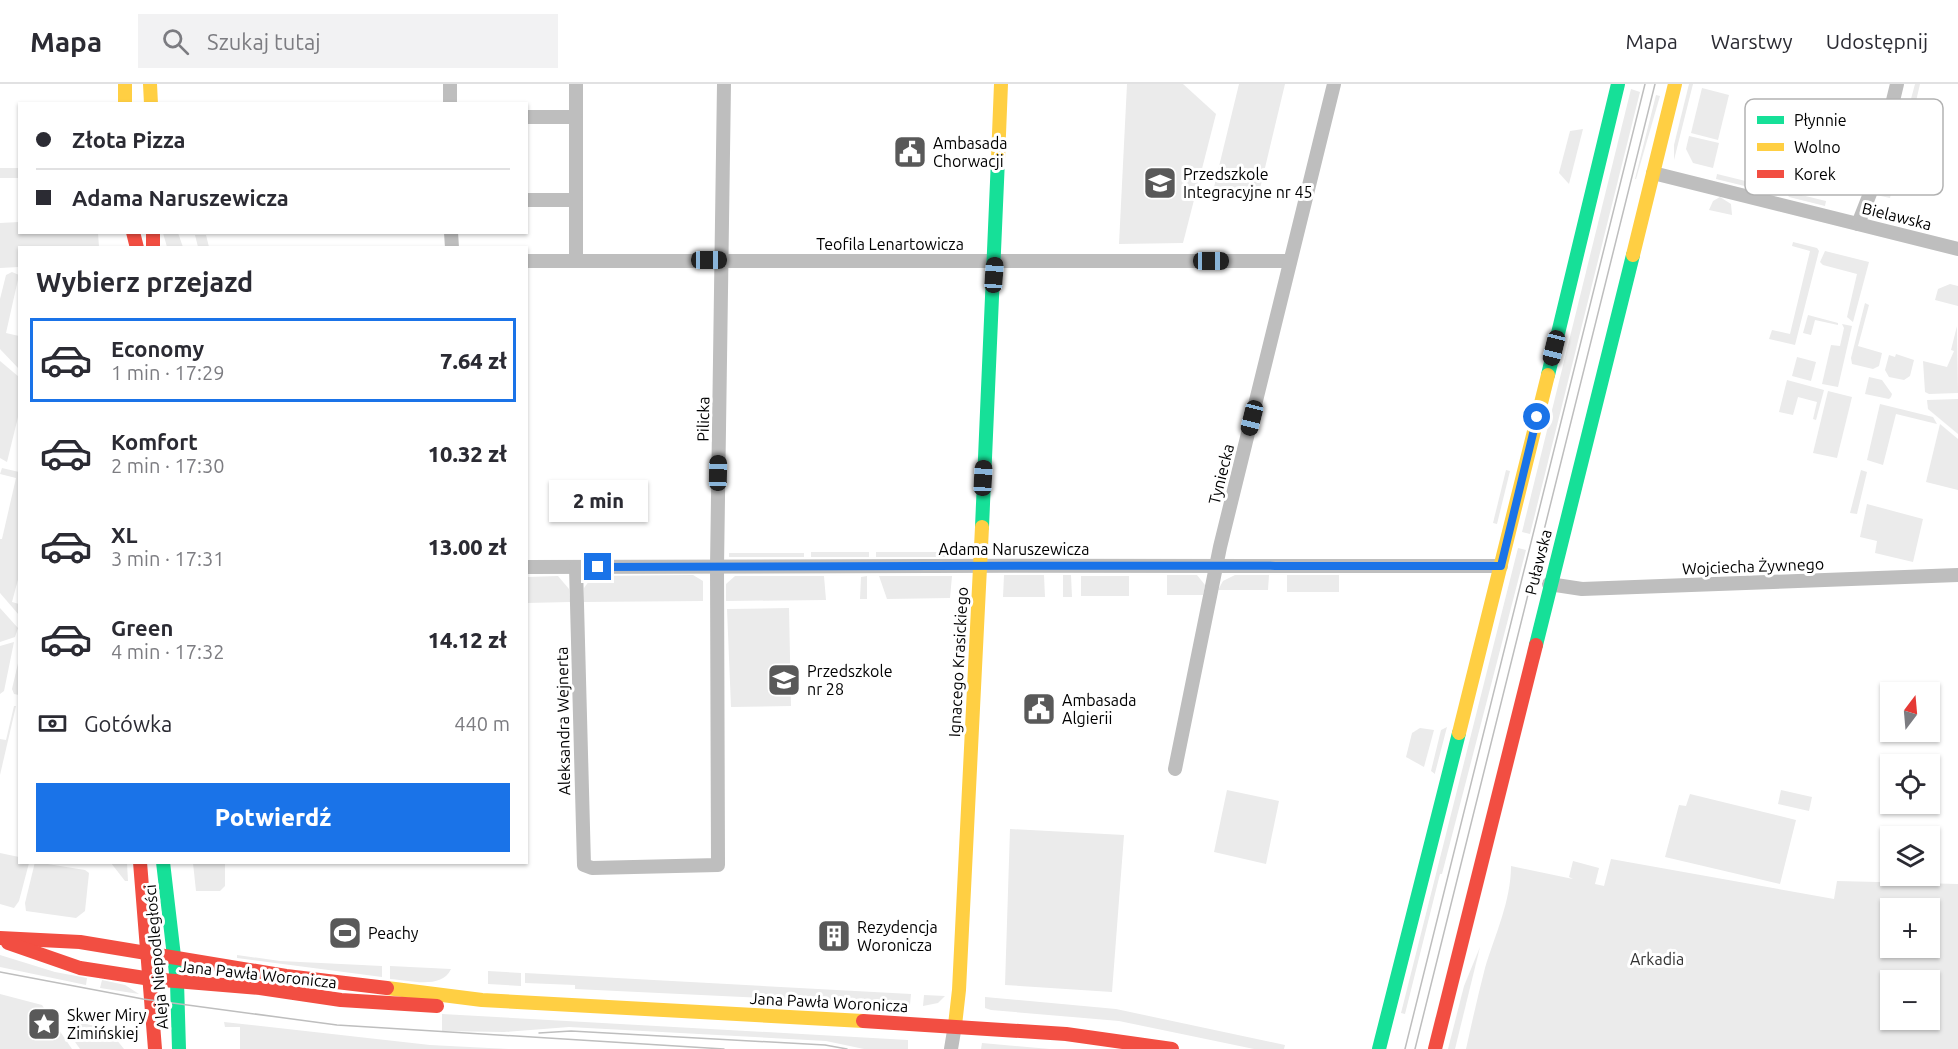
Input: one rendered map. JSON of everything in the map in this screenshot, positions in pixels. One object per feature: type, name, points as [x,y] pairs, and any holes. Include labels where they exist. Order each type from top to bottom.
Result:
[{"type":"street","points":[[125,84],[125,102]]},
{"type":"street","points":[[150,84],[151,102]]},
{"type":"street","points":[[450,84],[450,102]]},
{"type":"street","points":[[576,84],[576,260]]},
{"type":"street","name":"Pilicka","points":[[720,862],[717,567],[724,84]]},
{"type":"street","name":"Ignacego Krasickiego","points":[[955,1025],[959,990],[995,261],[1000,84]]},
{"type":"street","name":"Tyniecka","points":[[1175,769],[1218,564],[1334,84]]},
{"type":"street","points":[[1379,1049],[1501,566],[1618,84]]},
{"type":"street","name":"Puławska","points":[[1435,1049],[1675,84]]},
{"type":"street","points":[[1894,99],[1898,84]]},
{"type":"street","points":[[528,117],[575,117]]},
{"type":"street","name":"Bielawska","points":[[1653,173],[1958,249]]},
{"type":"street","points":[[1858,224],[1869,195]]},
{"type":"street","points":[[528,200],[576,200]]},
{"type":"street","name":"Teofila Lenartowicza","points":[[528,261],[1290,261]]},
{"type":"street","name":"Adama Naruszewicza","points":[[528,567],[979,567],[1218,564],[1501,566]]},
{"type":"street","name":"Aleksandra Wejnerta","points":[[576,567],[583,863],[586,867],[592,868],[713,867],[720,862]]},
{"type":"street","name":"Wojciecha Żywnego","points":[[1549,584],[1582,589],[1958,575]]},
{"type":"street","name":"Aleja Niepodległości","points":[[140,864],[155,1049]]},
{"type":"street","name":"Aleja Niepodległości","points":[[163,864],[175,957],[179,1049]]},
{"type":"street","name":"Jana Pawła Woronicza","points":[[0,939],[80,968],[151,979],[260,988],[341,1000],[405,1005],[452,1006],[482,1000]]},
{"type":"street","name":"Jana Pawła Woronicza","points":[[0,939],[80,942],[351,985],[482,1000],[955,1025],[1066,1034],[1172,1049]]},
{"type":"street","points":[[951,1049],[955,1025]]},
{"type":"green space","name":"Przedszkole Integracyjne nr 45","points":[[1127,84],[1183,84],[1216,114],[1183,243],[1119,244]]},
{"type":"green space","points":[[1239,84],[1285,84],[1258,197],[1214,187]]},
{"type":"green space","points":[[1689,84],[1693,84],[1674,160],[1674,145]]},
{"type":"green space","points":[[1915,84],[1920,84],[1917,99],[1911,99]]},
{"type":"green space","points":[[1702,88],[1729,95],[1718,140],[1691,133]]},
{"type":"green space","points":[[1631,89],[1640,92],[1530,534],[1522,532]]},
{"type":"green space","points":[[1656,95],[1660,96],[1635,179]]},
{"type":"green space","points":[[1583,129],[1569,184],[1559,173],[1570,131]]},
{"type":"green space","points":[[1689,136],[1719,143],[1713,168],[1693,163],[1686,149]]},
{"type":"green space","points":[[0,168],[18,168],[18,178],[0,178]]},
{"type":"green space","points":[[1717,174],[1745,181],[1745,186],[1716,179]]},
{"type":"green space","points":[[1788,195],[1801,195],[1826,201],[1825,206]]},
{"type":"green space","points":[[1720,197],[1731,204],[1732,215],[1709,210],[1713,201]]},
{"type":"green space","points":[[18,222],[18,234],[98,234],[99,246],[18,246],[18,267],[0,268],[0,223]]},
{"type":"green space","points":[[163,234],[178,234],[183,246],[167,246]]},
{"type":"green space","points":[[195,235],[206,235],[209,246],[198,246]]},
{"type":"green space","points":[[1793,242],[1817,248],[1819,251],[1795,345],[1769,339],[1772,330],[1790,334],[1810,251],[1792,246]]},
{"type":"green space","points":[[1825,251],[1869,262],[1853,322],[1847,317],[1857,274],[1823,265],[1820,262]]},
{"type":"green space","points":[[12,272],[18,275],[6,333],[18,336],[18,368],[0,349],[0,299],[6,275]]},
{"type":"green space","points":[[1950,284],[1958,286],[1958,306],[1935,300],[1938,289]]},
{"type":"green space","points":[[1865,303],[1869,305],[1858,346],[1882,353],[1879,366],[1873,369],[1852,364],[1851,358]]},
{"type":"green space","points":[[1808,315],[1838,323],[1838,325],[1815,320],[1811,335],[1803,333]]},
{"type":"green space","points":[[1842,324],[1852,326],[1838,387],[1822,384],[1831,345],[1840,346],[1844,328]]},
{"type":"green space","points":[[1957,326],[1958,393],[1929,394],[1925,392],[1923,361],[1947,367],[1954,351],[1951,350]]},
{"type":"green space","points":[[1896,354],[1914,360],[1910,376],[1904,380],[1889,377],[1885,370],[1889,355],[1895,357]]},
{"type":"green space","points":[[1797,357],[1816,362],[1811,381],[1792,376]]},
{"type":"green space","points":[[0,361],[18,376],[18,417],[7,462],[0,458]]},
{"type":"green space","points":[[1869,377],[1882,380],[1892,394],[1889,399],[1865,394]]},
{"type":"green space","points":[[1787,380],[1824,390],[1816,420],[1813,419],[1817,402],[1798,397],[1793,415],[1779,412]]},
{"type":"green space","points":[[1828,391],[1852,397],[1837,458],[1813,453]]},
{"type":"green space","points":[[1958,399],[1958,434],[1928,409],[1927,400]]},
{"type":"green space","points":[[1880,404],[1933,417],[1937,424],[1896,414],[1883,465],[1867,460]]},
{"type":"green space","points":[[1940,424],[1958,439],[1958,490],[1926,482]]},
{"type":"green space","points":[[2,468],[18,472],[18,580],[12,602],[18,604],[18,614],[0,593],[0,539],[2,539],[16,478],[0,474]]},
{"type":"green space","points":[[1506,470],[1510,471],[1497,524],[1493,523]]},
{"type":"green space","points":[[1861,470],[1867,472],[1857,514],[1850,513]]},
{"type":"green space","points":[[1867,504],[1923,519],[1913,562],[1875,553],[1877,541],[1860,537]]},
{"type":"green space","points":[[1518,548],[1526,550],[1405,1014],[1401,1013]]},
{"type":"green space","points":[[811,552],[869,552],[869,557],[811,557]]},
{"type":"green space","points":[[876,552],[951,552],[950,557],[876,557]]},
{"type":"green space","points":[[729,553],[804,553],[804,557],[729,557]]},
{"type":"green space","points":[[693,575],[703,581],[703,601],[584,602],[584,588],[595,576]]},
{"type":"green space","points":[[1004,575],[1044,575],[1045,597],[1003,597]]},
{"type":"green space","points":[[1063,575],[1071,575],[1072,597],[1063,597]]},
{"type":"green space","points":[[1167,575],[1197,575],[1205,585],[1203,595],[1167,595]]},
{"type":"green space","points":[[1235,575],[1269,575],[1268,590],[1218,590],[1223,581]]},
{"type":"green space","points":[[1287,575],[1339,575],[1339,592],[1287,592]]},
{"type":"green space","points":[[558,576],[569,589],[570,602],[528,603],[528,577]]},
{"type":"green space","points":[[735,576],[824,576],[826,600],[726,601],[726,584]]},
{"type":"green space","points":[[867,576],[867,599],[860,599],[861,577]]},
{"type":"green space","points":[[879,576],[952,576],[950,598],[887,599]]},
{"type":"green space","points":[[1081,576],[1129,576],[1129,596],[1081,596]]},
{"type":"green space","points":[[0,608],[18,628],[15,637],[0,642]]},
{"type":"green space","points":[[789,608],[791,706],[731,707],[727,609]]},
{"type":"green space","points":[[14,642],[4,691],[0,694],[0,646]]},
{"type":"green space","points":[[18,663],[18,695],[14,694],[12,689]]},
{"type":"green space","points":[[14,706],[16,706],[0,775],[0,739],[6,740]]},
{"type":"green space","points":[[1447,727],[1435,774],[1431,771],[1441,730]]},
{"type":"green space","points":[[1420,728],[1434,730],[1424,767],[1406,757],[1412,733]]},
{"type":"green space","points":[[1227,790],[1279,801],[1266,864],[1214,852]]},
{"type":"green space","points":[[1781,790],[1812,797],[1809,811],[1778,804]]},
{"type":"green space","points":[[1690,794],[1796,820],[1780,884],[1665,857],[1679,805],[1686,806]]},
{"type":"green space","points":[[1010,829],[1124,835],[1112,992],[1005,985]]},
{"type":"green space","points":[[0,853],[18,857],[18,864],[29,864],[19,901],[14,908],[0,904]]},
{"type":"green space","name":"Arkadia","points":[[1611,859],[1834,899],[1837,881],[1880,882],[1880,886],[1958,884],[1958,1049],[1466,1049],[1485,968],[1502,918],[1511,866],[1573,879],[1569,877],[1573,861],[1599,868],[1595,884],[1604,886]]},
{"type":"green space","points":[[35,864],[85,870],[89,873],[85,911],[76,918],[26,911],[25,903]]},
{"type":"green space","points":[[112,864],[127,864],[128,881],[125,881]]},
{"type":"green space","points":[[193,864],[225,864],[225,886],[220,891],[196,891]]},
{"type":"green space","points":[[1480,947],[1455,1049],[1448,1049],[1464,986]]},
{"type":"green space","points":[[0,955],[55,972],[87,978],[86,985],[0,967]]},
{"type":"green space","points":[[237,955],[280,961],[382,966],[382,977],[237,958]]},
{"type":"green space","points":[[390,966],[451,969],[447,976],[440,980],[415,982],[390,979]]},
{"type":"green space","points":[[488,971],[521,973],[521,986],[488,984]]},
{"type":"green space","points":[[525,973],[911,994],[910,1005],[575,989],[575,985],[525,983]]},
{"type":"green space","points":[[102,980],[125,985],[139,994],[100,988]]},
{"type":"green space","name":"Skwer Miry Zimińskiej","points":[[0,994],[42,1005],[72,1049],[0,1049]]},
{"type":"green space","points":[[924,995],[945,996],[938,1003],[923,1006]]},
{"type":"green space","points":[[985,997],[1116,1009],[1285,1045],[1284,1049],[1254,1049],[1119,1021],[991,1010],[985,1008]]},
{"type":"green space","points":[[442,1014],[908,1040],[908,1049],[864,1049],[826,1041],[569,1027],[504,1032],[442,1031]]},
{"type":"green space","points":[[69,1020],[108,1029],[124,1049],[80,1049],[66,1029]]},
{"type":"green space","points":[[224,1022],[430,1045],[509,1049],[240,1049],[240,1027],[225,1027]]},
{"type":"green space","points":[[982,1043],[1050,1049],[981,1049]]},
{"type":"tram line","points":[[1405,1049],[1645,84]]},
{"type":"tram line","points":[[1415,1049],[1655,84]]},
{"type":"tram line","points":[[0,972],[143,999],[337,1025],[724,1049]]},
{"type":"tram line","points":[[539,1033],[571,1031],[825,1045],[847,1049]]},
{"type":"traffic: fast","points":[[1548,375],[1618,84]]},
{"type":"traffic: fast","points":[[982,527],[998,159]]},
{"type":"traffic: fast","points":[[1536,645],[1633,255]]},
{"type":"traffic: fast","points":[[1379,1049],[1459,733]]},
{"type":"traffic: fast","points":[[163,864],[177,982],[179,1049]]},
{"type":"traffic: slow","points":[[125,84],[125,102]]},
{"type":"traffic: slow","points":[[150,84],[151,102]]},
{"type":"traffic: slow","points":[[998,159],[1001,84]]},
{"type":"traffic: slow","points":[[1633,255],[1675,84]]},
{"type":"traffic: slow","points":[[1459,733],[1548,375]]},
{"type":"traffic: slow","points":[[955,1025],[959,990],[982,527]]},
{"type":"traffic: slow","points":[[387,988],[482,1000],[863,1021]]},
{"type":"traffic: jam","points":[[134,234],[136,246]]},
{"type":"traffic: jam","points":[[153,234],[153,246]]},
{"type":"traffic: jam","points":[[1435,1049],[1536,645]]},
{"type":"traffic: jam","points":[[140,864],[155,1049]]},
{"type":"traffic: jam","points":[[0,938],[80,942],[286,976],[387,988]]},
{"type":"traffic: jam","points":[[8,943],[80,968],[151,979],[260,988],[341,1000],[437,1006]]},
{"type":"traffic: jam","points":[[863,1021],[1066,1034],[1172,1049]]},
{"type":"place","name":"Ambasada Chorwacji","points":[[910,152]]},
{"type":"place","name":"Przedszkole Integracyjne nr 45","points":[[1160,183]]},
{"type":"place","name":"Przedszkole nr 28","points":[[784,680]]},
{"type":"place","name":"Ambasada Algierii","points":[[1039,709]]},
{"type":"place","name":"Peachy","points":[[345,933]]},
{"type":"place","name":"Rezydencja Woronicza","points":[[834,936]]},
{"type":"place","name":"Skwer Miry Zimińskiej","points":[[44,1024]]},
{"type":"route","points":[[598,567],[1002,567],[1218,564],[1501,566],[1537,417]]}]
